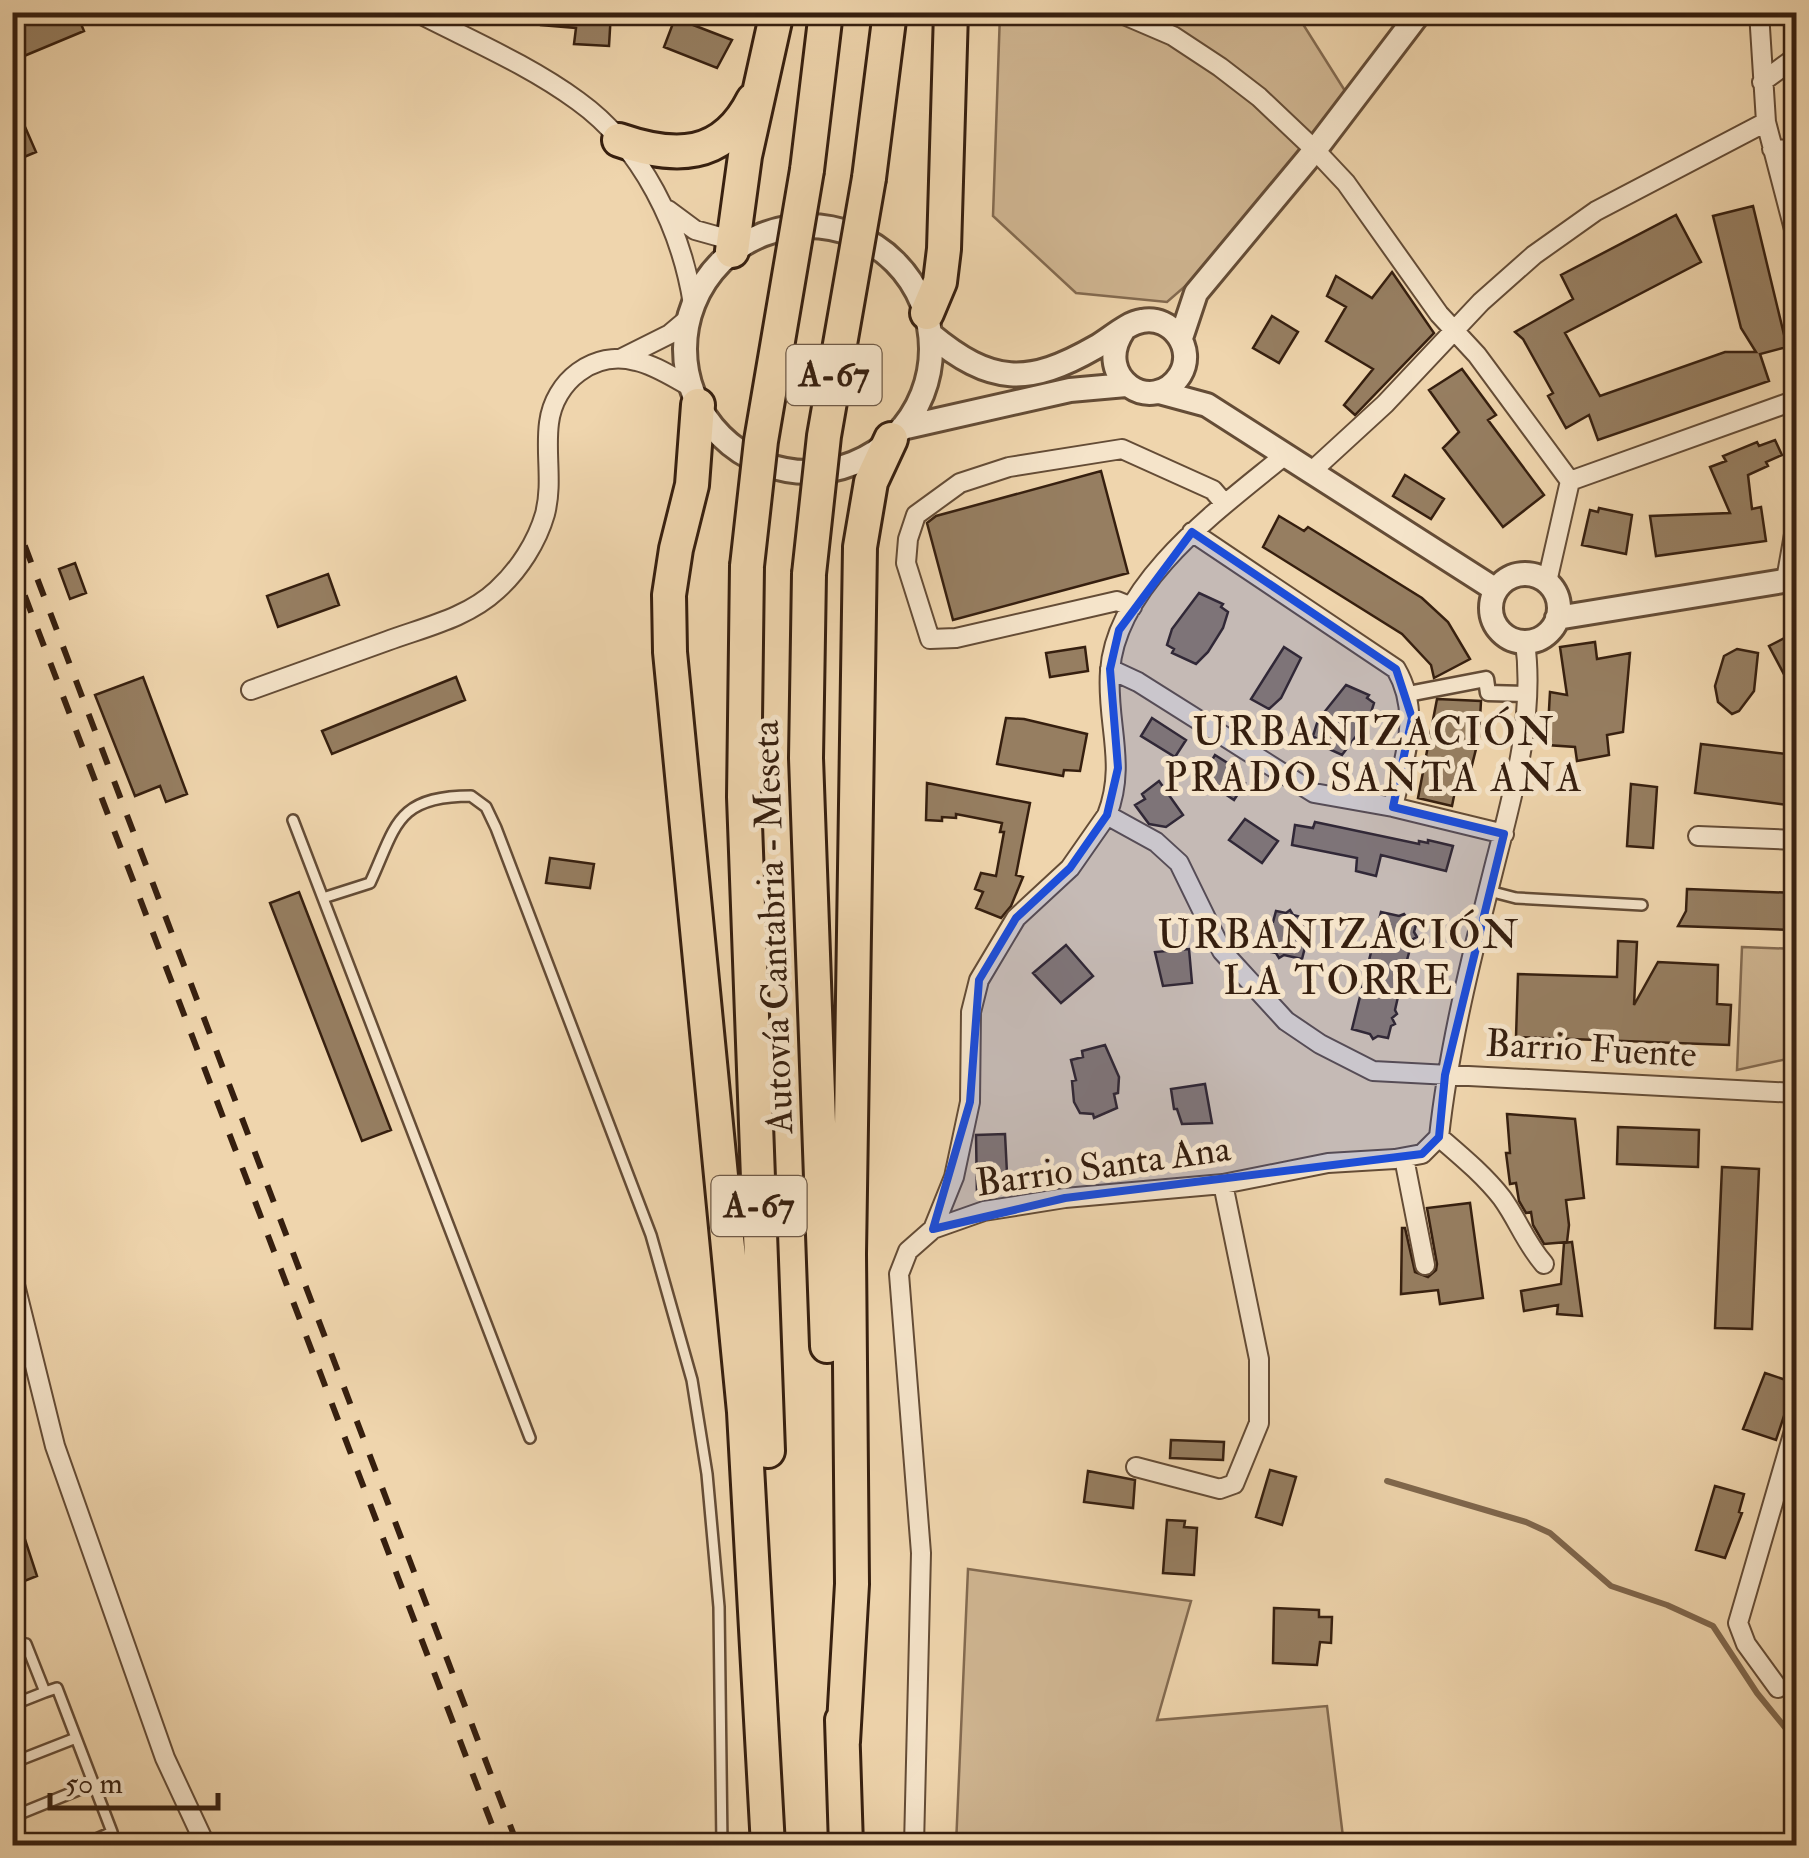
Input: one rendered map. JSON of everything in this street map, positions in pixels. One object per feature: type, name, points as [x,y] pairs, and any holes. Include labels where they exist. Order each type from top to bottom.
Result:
[{"type":"highway","points":[[736,245],[745,156],[778,12]]},
{"type":"highway","name":"Autovía Cantabria - Meseta","points":[[783,1846],[742,712],[746,566],[761,441],[807,170],[826,12]]},
{"type":"highway","name":"Autovía Cantabria - Meseta","points":[[846,1846],[806,672],[810,574],[824,436],[870,178],[890,12]]},
{"type":"highway","points":[[928,324],[940,282],[944,248],[951,12]]},
{"type":"highway","points":[[619,140],[670,154],[701,149],[718,141],[744,116],[770,59]]},
{"type":"highway","points":[[694,396],[692,486],[669,595],[670,652],[744,1412],[768,1846]]},
{"type":"highway","points":[[843,1742],[852,1584],[849,1254],[860,547],[871,482],[896,434]]},
{"type":"street","points":[[416,12],[553,84],[593,112],[619,140],[676,234],[691,311],[684,351],[694,396],[719,434],[748,458],[792,471],[822,471],[852,464],[896,434],[1070,390],[1126,385],[1207,405],[1496,590]]},
{"type":"street","points":[[1117,12],[1173,36],[1220,67],[1259,97],[1315,150],[1346,183],[1439,314],[1477,354],[1570,482],[1547,582]]},
{"type":"street","points":[[1158,392],[1178,379],[1186,316],[1196,293],[1315,150],[1420,12]]},
{"type":"street","points":[[1759,12],[1766,122],[1796,236]]},
{"type":"street","points":[[1762,82],[1796,56]]},
{"type":"street","points":[[1312,471],[1373,416],[1510,274],[1564,232],[1630,192],[1766,122]]},
{"type":"street","points":[[1772,149],[1796,150]]},
{"type":"street","points":[[662,206],[695,230],[736,245]]},
{"type":"street","points":[[251,690],[458,616],[495,592],[524,558],[544,518],[550,486],[548,426],[556,397],[566,383],[586,367],[622,358],[670,334],[691,311],[709,275],[736,245],[778,228],[801,225],[846,231],[868,240],[895,262],[916,290],[928,324],[926,384],[896,434]]},
{"type":"street","points":[[928,324],[980,369],[1020,374],[1056,367],[1196,293]]},
{"type":"street","points":[[1144,320],[1169,325],[1207,405]]},
{"type":"street","points":[[1122,331],[1113,362],[1126,385]]},
{"type":"street","points":[[622,358],[640,362],[694,396]]},
{"type":"street","points":[[1570,482],[1796,400]]},
{"type":"street","points":[[1132,607],[1117,601],[956,638],[930,639],[906,563],[916,515],[960,484],[993,472],[1122,449],[1213,490],[1225,504]]},
{"type":"street","name":"Barrio Santa Ana","points":[[933,1228],[954,1177],[970,1102],[971,1012],[980,980],[1016,918],[1070,868],[1107,815],[1116,792],[1118,768],[1110,669],[1120,630],[1142,590],[1192,532],[1285,455]]},
{"type":"street","points":[[1557,618],[1791,580],[1796,523]]},
{"type":"street","points":[[1192,532],[1396,669],[1408,694],[1410,731],[1393,806]]},
{"type":"street","points":[[1526,574],[1547,582],[1558,599],[1557,618],[1548,632],[1526,642],[1498,629],[1491,610],[1496,590],[1514,576],[1526,574]]},
{"type":"street","points":[[1107,815],[1156,842],[1179,864],[1222,952],[1286,1021],[1373,1071],[1445,1075],[1517,774],[1526,694],[1526,642]]},
{"type":"street","points":[[1110,669],[1138,682],[1314,793],[1393,806],[1504,834]]},
{"type":"street","points":[[1408,694],[1486,678],[1488,693],[1526,694]]},
{"type":"street","points":[[1698,836],[1796,840]]},
{"type":"street","name":"Barrio Fuente","points":[[1440,1137],[1445,1075],[1796,1093]]},
{"type":"street","points":[[1425,1265],[1404,1158],[1422,1154],[1440,1137],[1504,1201],[1526,1244],[1544,1264]]},
{"type":"street","name":"Barrio Santa Ana","points":[[933,1228],[984,1212],[1049,1201],[1223,1184],[1328,1163],[1404,1158]]},
{"type":"street","points":[[1136,1467],[1220,1489],[1234,1484],[1259,1422],[1259,1359],[1223,1184]]},
{"type":"street","points":[[914,1846],[920,1552],[899,1274],[908,1251],[933,1228]]},
{"type":"street","points":[[12,1273],[55,1446],[166,1758],[206,1846]]},
{"type":"street","points":[[1778,1688],[1746,1644],[1738,1624],[1796,1424]]},
{"type":"lane","points":[[323,898],[370,883],[401,816],[416,807],[471,796],[486,807],[651,1235],[692,1380],[708,1474],[719,1607],[722,1846]]},
{"type":"lane","points":[[293,820],[530,1438]]},
{"type":"lane","points":[[1489,891],[1516,898],[1642,905]]},
{"type":"lane","points":[[12,1649],[26,1644],[44,1692]]},
{"type":"lane","points":[[12,1705],[57,1688],[112,1832],[81,1846]]},
{"type":"lane","points":[[12,1763],[76,1738]]},
{"type":"lane","points":[[12,1817],[94,1784]]},
{"type":"highlighted area","points":[[1192,532],[1396,669],[1412,718],[1393,807],[1504,834],[1445,1075],[1439,1137],[1422,1154],[1065,1198],[933,1229],[970,1102],[979,980],[1016,918],[1070,868],[1107,815],[1118,768],[1110,669],[1119,630]]},
{"type":"shaded area","points":[[1000,13],[1296,13],[1352,102],[1251,229],[1167,302],[1076,293],[993,216]]},
{"type":"shaded area","points":[[1742,947],[1796,949],[1796,1057],[1737,1070]]},
{"type":"shaded area","points":[[968,1569],[1191,1601],[1157,1720],[1327,1706],[1344,1845],[956,1845]]},
{"type":"building","points":[[12,12],[76,12],[84,31],[12,61]]},
{"type":"building","points":[[541,12],[611,12],[609,46],[574,44],[576,28],[541,25]]},
{"type":"building","points":[[675,18],[732,40],[717,68],[664,47]]},
{"type":"building","points":[[12,97],[36,152],[12,162]]},
{"type":"building","points":[[1753,206],[1787,347],[1760,354],[1769,381],[1598,440],[1589,415],[1566,428],[1548,396],[1553,393],[1523,339],[1515,332],[1573,299],[1561,275],[1676,215],[1701,262],[1565,333],[1600,396],[1725,352],[1756,352],[1741,328],[1713,216]]},
{"type":"building","points":[[1392,272],[1434,333],[1355,415],[1344,405],[1373,369],[1326,341],[1346,307],[1327,296],[1336,276],[1372,298]]},
{"type":"building","points":[[1272,316],[1298,332],[1279,363],[1253,348]]},
{"type":"building","points":[[1462,369],[1496,415],[1488,420],[1544,495],[1503,527],[1443,448],[1459,432],[1429,390]]},
{"type":"building","points":[[1775,440],[1782,455],[1748,475],[1752,509],[1761,507],[1766,541],[1656,556],[1650,516],[1730,513],[1710,467],[1726,461],[1723,456],[1757,442],[1759,446]]},
{"type":"building","points":[[1101,471],[1128,573],[953,620],[927,523],[936,516]]},
{"type":"building","points":[[1405,475],[1444,499],[1431,519],[1393,496]]},
{"type":"building","points":[[1599,508],[1632,515],[1626,554],[1582,545],[1590,510],[1598,512]]},
{"type":"building","points":[[1279,516],[1304,531],[1308,527],[1422,598],[1448,622],[1470,659],[1434,678],[1431,665],[1402,634],[1263,547]]},
{"type":"building","points":[[75,563],[86,593],[70,599],[59,569]]},
{"type":"building","points":[[328,574],[339,605],[278,627],[267,596]]},
{"type":"building","points":[[1199,593],[1223,604],[1221,607],[1228,612],[1223,628],[1196,664],[1172,653],[1174,649],[1167,645],[1172,629]]},
{"type":"building","points":[[1796,632],[1796,697],[1769,646]]},
{"type":"building","points":[[1595,642],[1597,659],[1630,653],[1623,732],[1607,735],[1609,755],[1577,761],[1575,747],[1547,745],[1550,692],[1567,695],[1560,647]]},
{"type":"building","points":[[1085,647],[1088,671],[1050,677],[1046,653]]},
{"type":"building","points":[[1284,647],[1301,658],[1281,698],[1269,709],[1251,699]]},
{"type":"building","points":[[1737,649],[1758,653],[1754,691],[1732,714],[1718,702],[1715,686],[1724,656]]},
{"type":"building","points":[[143,677],[187,794],[166,802],[160,786],[135,796],[95,695]]},
{"type":"building","points":[[456,677],[465,700],[332,754],[322,731]]},
{"type":"building","points":[[1346,685],[1369,695],[1367,698],[1374,703],[1369,719],[1342,755],[1318,744],[1320,741],[1313,736],[1318,720]]},
{"type":"building","points":[[1437,699],[1481,701],[1479,737],[1466,789],[1456,786],[1452,806],[1418,798]]},
{"type":"building","points":[[1006,718],[1087,734],[1080,771],[1064,770],[1063,776],[997,764]]},
{"type":"building","points":[[1152,718],[1186,740],[1175,757],[1141,736]]},
{"type":"building","points":[[1701,744],[1796,755],[1796,806],[1695,793]]},
{"type":"building","points":[[1215,755],[1234,767],[1230,773],[1245,783],[1234,800],[1201,778]]},
{"type":"building","points":[[1159,781],[1183,815],[1166,827],[1149,824],[1135,805]]},
{"type":"building","points":[[927,783],[1030,803],[1016,875],[1023,877],[1011,906],[1001,918],[976,908],[983,892],[975,889],[981,873],[996,876],[1002,823],[956,814],[956,818],[942,817],[942,821],[926,820]]},
{"type":"building","points":[[1631,784],[1657,787],[1653,848],[1627,846]]},
{"type":"building","points":[[1245,819],[1278,841],[1262,863],[1229,840]]},
{"type":"building","points":[[1315,822],[1419,844],[1428,840],[1453,846],[1446,871],[1381,855],[1376,876],[1356,871],[1357,858],[1292,845],[1295,825],[1313,828]]},
{"type":"building","points":[[550,858],[594,864],[590,888],[546,883]]},
{"type":"building","points":[[1687,889],[1796,893],[1796,930],[1678,926],[1686,911]]},
{"type":"building","points":[[299,892],[391,1130],[362,1141],[270,903]]},
{"type":"building","points":[[1290,910],[1293,915],[1312,920],[1302,959],[1284,955],[1279,958],[1266,951],[1266,934],[1272,931],[1268,925],[1276,911]]},
{"type":"building","points":[[1381,912],[1404,914],[1417,921],[1417,937],[1411,940],[1414,946],[1404,971],[1407,976],[1401,979],[1405,985],[1400,988],[1397,1014],[1392,1018],[1395,1024],[1388,1038],[1373,1039],[1370,1034],[1352,1029]]},
{"type":"building","points":[[1618,941],[1637,942],[1634,1005],[1658,962],[1718,965],[1717,1004],[1731,1005],[1729,1045],[1516,1037],[1518,974],[1617,977]]},
{"type":"building","points":[[1066,945],[1093,976],[1061,1003],[1033,973]]},
{"type":"building","points":[[1189,949],[1192,983],[1163,986],[1155,952]]},
{"type":"building","points":[[1105,1045],[1119,1077],[1118,1093],[1114,1094],[1117,1108],[1094,1118],[1093,1114],[1080,1113],[1074,1102],[1072,1081],[1076,1080],[1071,1060],[1083,1057],[1082,1051]]},
{"type":"building","points":[[1205,1084],[1212,1123],[1182,1124],[1174,1109],[1171,1089]]},
{"type":"building","points":[[1507,1114],[1575,1119],[1584,1198],[1566,1200],[1567,1242],[1544,1244],[1533,1225],[1531,1212],[1526,1213],[1519,1201],[1516,1183],[1510,1184]]},
{"type":"building","points":[[1618,1127],[1699,1130],[1698,1167],[1617,1164]]},
{"type":"building","points":[[1005,1134],[1008,1193],[977,1196],[976,1135]]},
{"type":"building","points":[[1722,1167],[1759,1169],[1752,1329],[1715,1328]]},
{"type":"building","points":[[1470,1203],[1483,1298],[1440,1304],[1438,1290],[1401,1294],[1402,1228],[1415,1272],[1428,1277],[1437,1264],[1427,1208]]},
{"type":"building","points":[[1572,1242],[1582,1316],[1557,1314],[1558,1305],[1524,1311],[1521,1291],[1561,1284],[1564,1243]]},
{"type":"building","points":[[1765,1373],[1795,1383],[1776,1440],[1743,1429]]},
{"type":"building","points":[[1171,1440],[1224,1442],[1223,1460],[1170,1458]]},
{"type":"building","points":[[1270,1470],[1296,1477],[1282,1525],[1256,1517]]},
{"type":"building","points":[[1088,1471],[1135,1480],[1133,1508],[1084,1502]]},
{"type":"building","points":[[1715,1486],[1744,1494],[1739,1512],[1742,1513],[1725,1558],[1696,1550]]},
{"type":"building","points":[[16,1512],[37,1576],[12,1586],[12,1513]]},
{"type":"building","points":[[1167,1520],[1185,1521],[1184,1527],[1197,1528],[1194,1575],[1163,1573]]},
{"type":"building","points":[[1274,1608],[1319,1610],[1319,1617],[1332,1617],[1331,1643],[1320,1642],[1317,1665],[1273,1663]]},
{"type":"waterway","points":[[1387,1481],[1526,1522],[1550,1533],[1611,1586],[1713,1626],[1757,1693],[1796,1741]]},
{"type":"railway","points":[[12,512],[518,1846]]},
{"type":"railway","points":[[12,562],[500,1846]]},
{"type":"district","name":"URBANIZACIÓN PRADO SANTA ANA","points":[[1374,755]]},
{"type":"district","name":"URBANIZACIÓN LA TORRE","points":[[1339,958]]}]
